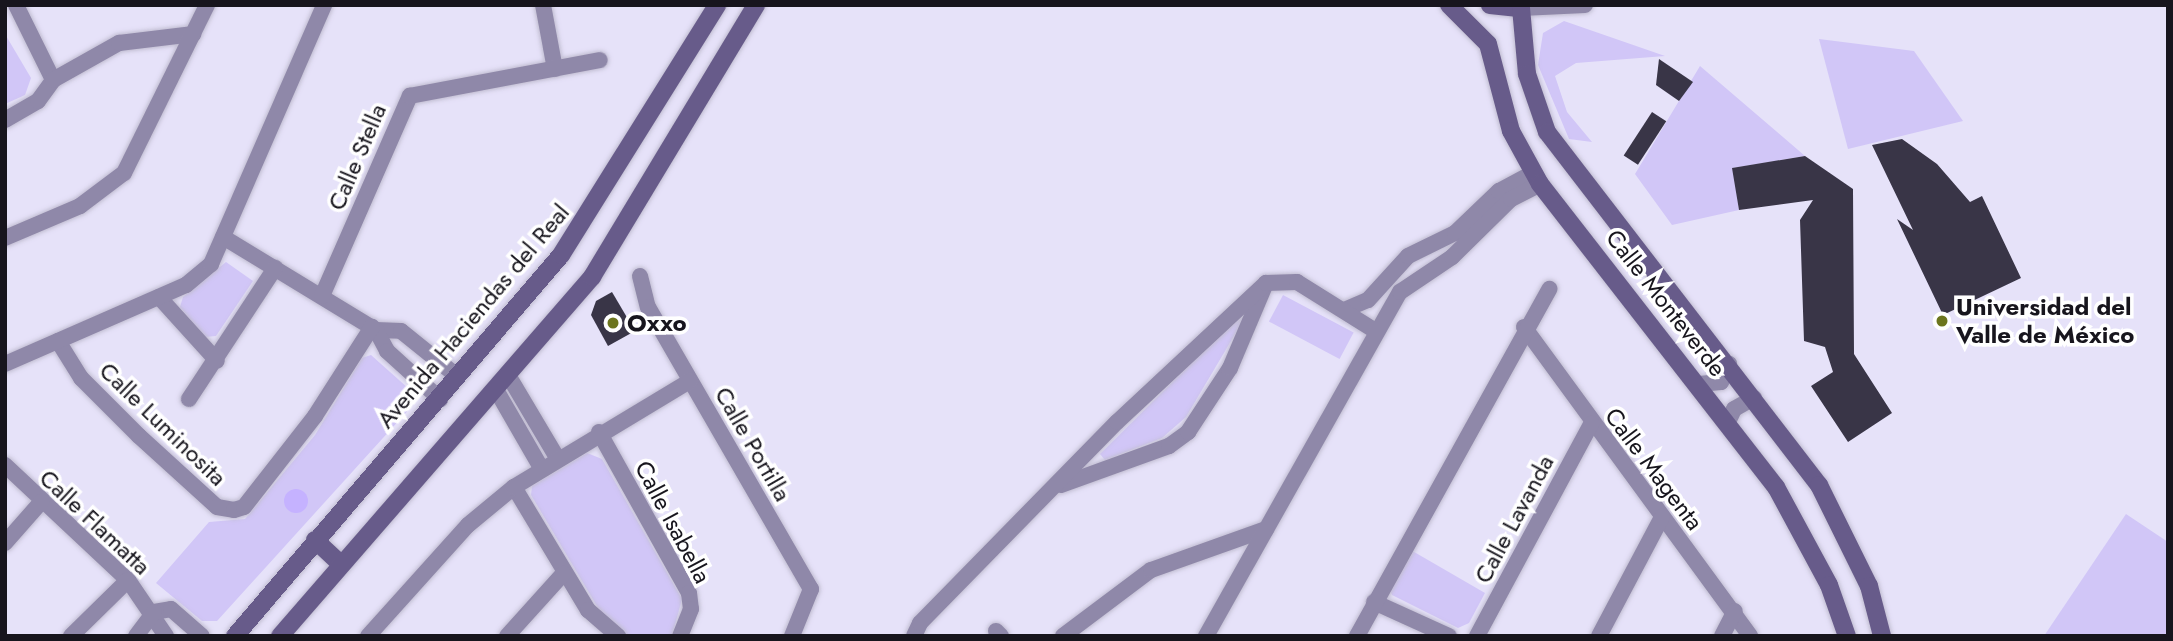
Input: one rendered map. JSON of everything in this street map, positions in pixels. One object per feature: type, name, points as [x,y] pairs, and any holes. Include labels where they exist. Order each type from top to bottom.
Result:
[{"type":"main road","name":"Avenida Haciendas del Real","points":[[235,636],[561,256],[641,134],[717,5]]},
{"type":"main road","points":[[280,636],[592,277],[755,5]]},
{"type":"main road","name":"Calle Monteverde","points":[[1449,5],[1488,44],[1502,104],[1536,178],[1728,422],[1804,536],[1847,636]]},
{"type":"main road","points":[[1490,5],[1521,8]]},
{"type":"main road","name":"Calle Monteverde","points":[[1521,8],[1527,74],[1548,132],[1729,364],[1844,527],[1882,636]]},
{"type":"main road","points":[[641,134],[668,151]]},
{"type":"main road","points":[[315,541],[341,564]]},
{"type":"street","points":[[16,5],[53,80]]},
{"type":"street","points":[[5,239],[80,206],[124,173],[207,5]]},
{"type":"street","points":[[5,364],[159,297],[200,276],[223,236],[322,9],[337,5]]},
{"type":"street","points":[[543,5],[555,69]]},
{"type":"street","points":[[1521,8],[1585,5]]},
{"type":"street","points":[[5,120],[38,102],[53,80],[119,43],[194,34]]},
{"type":"street","name":"Calle Stella","points":[[322,296],[410,96],[600,60]]},
{"type":"street","points":[[1344,310],[1368,300],[1408,256],[1455,233],[1499,191],[1536,178]]},
{"type":"street","points":[[1204,634],[1377,332],[1413,279],[1452,257],[1536,178]]},
{"type":"street","points":[[223,236],[374,328],[406,368],[440,398]]},
{"type":"street","name":"Calle Luminosita","points":[[189,399],[217,361],[275,268]]},
{"type":"street","name":"Calle Portilla","points":[[640,275],[648,307],[811,589],[792,636]]},
{"type":"street","points":[[914,636],[920,623],[1265,283],[1286,278],[1377,332]]},
{"type":"street","points":[[1058,486],[1136,460],[1188,432],[1230,368],[1265,283]]},
{"type":"street","points":[[1357,636],[1524,327],[1549,289]]},
{"type":"street","points":[[159,297],[217,361]]},
{"type":"street","name":"Calle Magenta","points":[[1524,327],[1591,424],[1735,611],[1750,636]]},
{"type":"street","points":[[374,328],[401,331],[458,377]]},
{"type":"street","name":"Calle Luminosita","points":[[58,341],[81,378],[139,436],[217,508],[234,510],[244,507],[315,416],[374,328]]},
{"type":"street","points":[[406,368],[422,348]]},
{"type":"street","points":[[1699,384],[1721,382],[1729,364]]},
{"type":"street","points":[[368,636],[468,526],[514,486],[556,456],[690,381]]},
{"type":"street","points":[[502,382],[520,411],[556,456]]},
{"type":"street","points":[[1728,422],[1734,409],[1754,398]]},
{"type":"street","points":[[520,411],[540,466]]},
{"type":"street","name":"Calle Lavanda","points":[[1477,636],[1591,424]]},
{"type":"street","name":"Calle Isabella","points":[[599,432],[689,593],[680,636]]},
{"type":"street","name":"Calle Flamatta","points":[[5,465],[12,485],[41,502],[128,580],[154,612],[166,636]]},
{"type":"street","points":[[514,486],[564,574],[588,610],[618,636]]},
{"type":"street","points":[[5,543],[41,502]]},
{"type":"street","points":[[1599,636],[1662,517]]},
{"type":"street","points":[[1063,636],[1151,570],[1266,529]]},
{"type":"street","points":[[507,636],[564,574]]},
{"type":"street","points":[[71,636],[128,580]]},
{"type":"street","points":[[1374,601],[1449,636]]},
{"type":"street","name":"Calle Flamatta","points":[[154,612],[172,609],[202,636]]},
{"type":"street","points":[[1722,636],[1735,611]]},
{"type":"street","points":[[135,636],[154,612]]},
{"type":"shaded area","points":[[1564,21],[1665,56],[1576,63],[1555,76],[1567,112],[1592,142],[1569,139],[1538,65],[1543,33]]},
{"type":"shaded area","points":[[5,34],[31,78],[25,95],[5,104]]},
{"type":"shaded area","points":[[1819,39],[1914,51],[1963,121],[1848,149]]},
{"type":"shaded area","points":[[1700,66],[1805,156],[1733,168],[1739,210],[1672,225],[1635,174]]},
{"type":"shaded area","points":[[226,262],[253,281],[216,336],[205,337],[180,307],[183,297]]},
{"type":"shaded area","points":[[1283,295],[1354,333],[1340,359],[1269,321]]},
{"type":"shaded area","points":[[1240,315],[1244,319],[1186,417],[1162,438],[1105,460],[1100,454]]},
{"type":"shaded area","points":[[371,355],[408,388],[412,406],[217,621],[202,621],[156,583],[209,522],[245,519],[315,435],[362,358]]},
{"type":"shaded area","points":[[587,453],[602,459],[682,599],[672,636],[629,636],[604,618],[531,495],[532,486]]},
{"type":"shaded area","points":[[296,489],[307,496],[308,501],[301,512],[296,513],[285,506],[284,501],[291,490]]},
{"type":"shaded area","points":[[2126,514],[2168,542],[2168,636],[2044,636]]},
{"type":"shaded area","points":[[1409,549],[1485,593],[1469,623],[1458,628],[1392,595],[1389,587]]},
{"type":"building","points":[[1659,59],[1693,82],[1679,101],[1656,85]]},
{"type":"building","points":[[1652,112],[1666,121],[1638,165],[1624,156]]},
{"type":"building","points":[[1902,139],[1937,164],[1970,202],[1982,196],[2021,278],[1943,315],[1897,219],[1913,230],[1872,145]]},
{"type":"building","points":[[1805,156],[1853,189],[1854,354],[1892,413],[1848,442],[1811,386],[1833,372],[1825,347],[1804,341],[1800,220],[1813,200],[1739,210],[1732,168]]},
{"type":"building","name":"Oxxo","points":[[612,292],[635,331],[608,346],[591,315],[596,301]]},
{"type":"place","name":"Universidad del Valle de México","points":[[1942,321]]},
{"type":"place","name":"Oxxo","points":[[613,323]]}]
